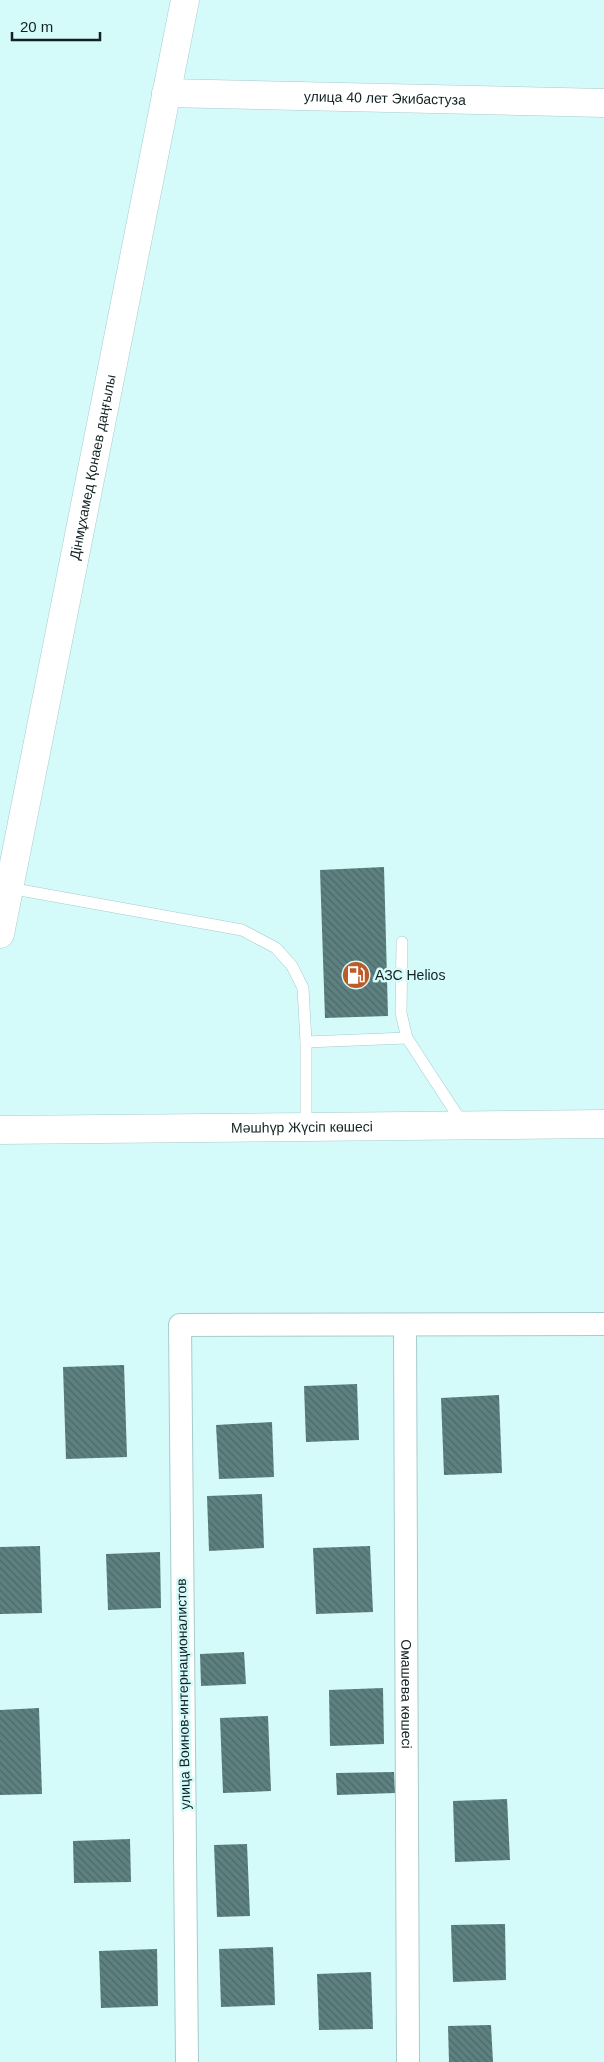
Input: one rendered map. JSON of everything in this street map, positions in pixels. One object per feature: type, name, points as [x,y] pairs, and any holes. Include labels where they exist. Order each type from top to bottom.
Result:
[{"type":"main road","name":"Дінмұхамед Қонаев даңғылы","points":[[0,934],[185,0]]},
{"type":"main road","name":"улица 40 лет Экибастуза","points":[[166,93],[604,103]]},
{"type":"main road","name":"Мәшһүр Жүсіп көшесі","points":[[0,1130],[604,1124]]},
{"type":"street","points":[[405,1325],[604,1324]]},
{"type":"street","name":"улица Воинов-интернационалистов","points":[[187,2062],[180,1325],[405,1325]]},
{"type":"street","name":"Омашева көшесі","points":[[405,1325],[408,2062]]},
{"type":"lane","points":[[9,888],[242,930],[276,948],[292,966],[303,988],[306,1042],[306,1127]]},
{"type":"lane","points":[[402,942],[401,1013],[407,1038],[464,1126]]},
{"type":"lane","points":[[306,1042],[407,1038]]},
{"type":"building","points":[[384,867],[388,1016],[325,1018],[320,870]]},
{"type":"building","points":[[124,1365],[127,1457],[66,1459],[63,1367]]},
{"type":"building","points":[[357,1384],[359,1440],[306,1442],[304,1386]]},
{"type":"building","points":[[499,1395],[502,1473],[444,1475],[441,1398]]},
{"type":"building","points":[[272,1422],[274,1477],[219,1479],[216,1425]]},
{"type":"building","points":[[262,1494],[264,1548],[209,1551],[207,1496]]},
{"type":"building","points":[[40,1546],[42,1613],[0,1614],[0,1547]]},
{"type":"building","points":[[370,1546],[373,1612],[316,1614],[313,1548]]},
{"type":"building","points":[[160,1552],[161,1608],[108,1610],[106,1554]]},
{"type":"building","points":[[244,1652],[246,1684],[201,1686],[200,1654]]},
{"type":"building","points":[[383,1688],[384,1744],[330,1746],[329,1690]]},
{"type":"building","points":[[39,1708],[42,1794],[0,1795],[0,1710]]},
{"type":"building","points":[[268,1716],[271,1791],[223,1793],[220,1718]]},
{"type":"building","points":[[394,1772],[395,1793],[337,1795],[336,1773]]},
{"type":"building","points":[[507,1799],[510,1860],[455,1862],[453,1801]]},
{"type":"building","points":[[130,1839],[131,1882],[74,1883],[73,1841]]},
{"type":"building","points":[[247,1844],[250,1916],[217,1917],[214,1845]]},
{"type":"building","points":[[505,1924],[506,1980],[453,1982],[451,1925]]},
{"type":"building","points":[[273,1947],[275,2005],[221,2007],[219,1949]]},
{"type":"building","points":[[157,1949],[158,2006],[101,2008],[99,1951]]},
{"type":"building","points":[[371,1972],[373,2029],[319,2030],[317,1974]]},
{"type":"building","points":[[491,2025],[493,2062],[449,2062],[448,2026]]},
{"type":"place","name":"АЗС Helios","points":[[356,975]]}]
